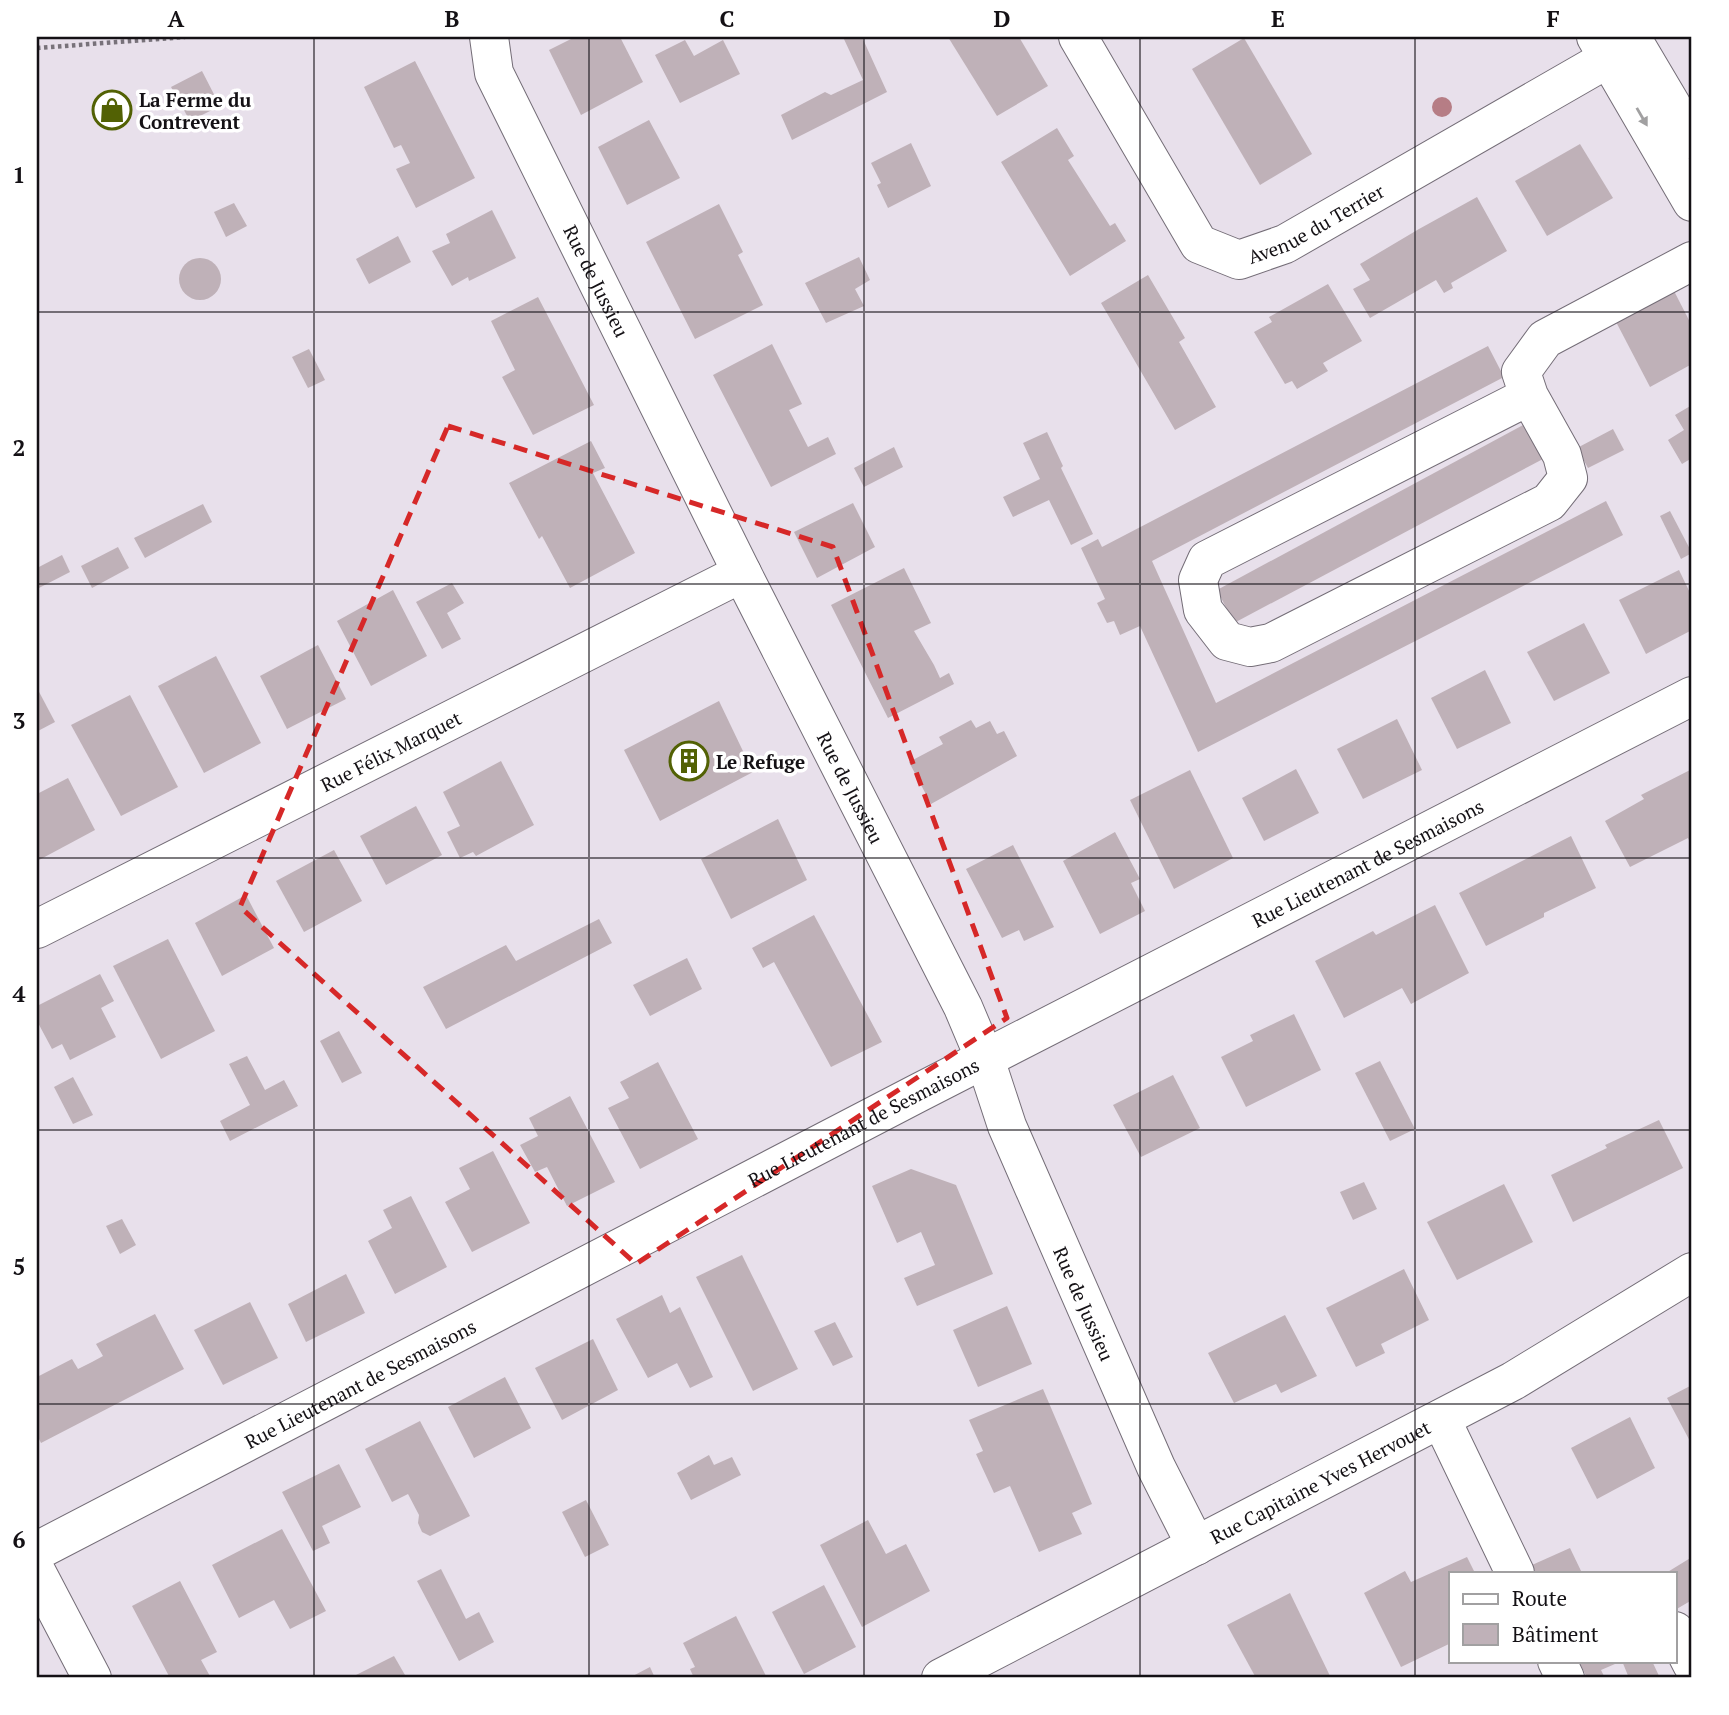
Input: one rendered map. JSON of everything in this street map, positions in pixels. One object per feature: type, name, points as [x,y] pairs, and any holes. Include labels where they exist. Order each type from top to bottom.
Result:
[{"type":"street","name":"Rue de Jussieu","points":[[489,37],[494,73],[742,573],[963,1007],[985,1059],[1007,1126],[1156,1467],[1196,1546]]},
{"type":"street","name":"Avenue du Terrier","points":[[1078,37],[1199,244],[1239,260],[1285,244],[1618,44]]},
{"type":"street","points":[[1618,44],[1692,140]]},
{"type":"street","points":[[1618,44],[1692,202]]},
{"type":"street","points":[[1529,396],[1207,560],[1198,580],[1203,610],[1227,641],[1250,647],[1271,643],[1549,502],[1568,478],[1562,455],[1529,396],[1521,372],[1545,339],[1692,261]]},
{"type":"street","name":"Rue Félix Marquet","points":[[37,929],[742,573]]},
{"type":"street","name":"Rue Lieutenant de Sesmaisons","points":[[37,1551],[1692,696]]},
{"type":"street","name":"Rue Capitaine Yves Hervouet","points":[[941,1678],[1513,1381],[1692,1272]]},
{"type":"street","points":[[1441,1419],[1515,1572]]},
{"type":"street","points":[[37,1573],[92,1678]]},
{"type":"street","points":[[1676,1630],[1692,1620]]},
{"type":"street","points":[[1676,1633],[1692,1664]]},
{"type":"street","points":[[1557,1662],[1565,1678]]},
{"type":"path","points":[[37,48],[185,37]]},
{"type":"highlighted area","points":[[448,426],[833,547],[1007,1018],[636,1264],[240,907]]},
{"type":"building","points":[[575,37],[620,37],[643,82],[581,115],[549,50]]},
{"type":"building","points":[[843,37],[862,37],[887,92],[792,140],[781,115],[825,92],[831,95],[863,80]]},
{"type":"building","points":[[948,37],[1019,37],[1048,86],[997,116]]},
{"type":"building","points":[[1244,38],[1312,154],[1260,185],[1192,69]]},
{"type":"building","points":[[685,40],[694,56],[723,40],[740,74],[680,103],[655,55]]},
{"type":"building","points":[[415,61],[475,178],[416,208],[396,169],[410,163],[401,145],[394,148],[364,87]]},
{"type":"building","points":[[202,71],[220,106],[190,121],[171,87]]},
{"type":"building","points":[[649,120],[680,178],[627,205],[598,147]]},
{"type":"building","points":[[1057,128],[1074,156],[1068,160],[1110,226],[1115,223],[1126,241],[1070,276],[1001,162]]},
{"type":"building","points":[[911,143],[931,186],[888,208],[877,185],[881,183],[871,163]]},
{"type":"building","points":[[1580,144],[1613,198],[1547,236],[1515,181]]},
{"type":"building","points":[[1477,197],[1507,251],[1451,283],[1453,288],[1444,293],[1436,280],[1370,318],[1353,289],[1370,280],[1360,264]]},
{"type":"building","points":[[234,203],[247,226],[226,237],[214,212]]},
{"type":"building","points":[[719,204],[743,252],[738,255],[763,305],[695,339],[646,242]]},
{"type":"building","points":[[492,210],[516,258],[469,281],[468,277],[452,286],[432,251],[450,243],[446,234]]},
{"type":"building","points":[[398,236],[411,262],[369,284],[356,259]]},
{"type":"building","points":[[859,257],[870,280],[855,289],[864,306],[826,323],[805,283]]},
{"type":"building","points":[[200,258],[215,264],[221,279],[215,294],[200,300],[185,294],[179,279],[185,264]]},
{"type":"building","points":[[1148,275],[1185,338],[1179,342],[1216,407],[1175,430],[1101,303]]},
{"type":"building","points":[[1328,284],[1362,341],[1323,363],[1328,371],[1297,389],[1292,381],[1285,384],[1254,332],[1272,322],[1269,317]]},
{"type":"building","points":[[1673,289],[1692,326],[1692,364],[1650,387],[1614,318]]},
{"type":"building","points":[[538,297],[594,405],[533,435],[502,377],[515,370],[491,321]]},
{"type":"building","points":[[772,344],[802,404],[789,410],[808,447],[828,437],[836,454],[771,487],[713,375]]},
{"type":"building","points":[[1488,346],[1504,377],[1152,561],[1216,703],[1606,501],[1623,535],[1198,752],[1140,626],[1120,635],[1114,621],[1107,623],[1097,603],[1105,599],[1081,548],[1098,539],[1102,547]]},
{"type":"building","points":[[309,349],[325,380],[308,388],[292,357]]},
{"type":"building","points":[[1692,405],[1692,458],[1682,464],[1668,440],[1684,430],[1675,415]]},
{"type":"building","points":[[1525,424],[1543,459],[1234,623],[1217,590]]},
{"type":"building","points":[[1613,429],[1624,450],[1588,468],[1577,448]]},
{"type":"building","points":[[1047,432],[1093,534],[1071,545],[1049,500],[1013,517],[1003,497],[1040,479],[1023,443]]},
{"type":"building","points":[[591,441],[605,468],[593,473],[635,553],[570,588],[542,536],[539,539],[509,483]]},
{"type":"building","points":[[894,447],[903,467],[864,487],[854,468]]},
{"type":"building","points":[[853,503],[875,547],[817,578],[794,532]]},
{"type":"building","points":[[203,504],[212,522],[145,558],[134,538]]},
{"type":"building","points":[[1670,511],[1692,553],[1681,559],[1660,516]]},
{"type":"building","points":[[118,547],[129,568],[92,588],[81,566]]},
{"type":"building","points":[[62,555],[70,572],[37,589],[37,568]]},
{"type":"building","points":[[904,568],[931,623],[914,631],[940,678],[949,673],[954,684],[888,718],[831,605]]},
{"type":"building","points":[[1679,570],[1692,597],[1692,630],[1646,654],[1619,600]]},
{"type":"building","points":[[452,583],[464,603],[447,613],[461,639],[442,649],[416,602]]},
{"type":"building","points":[[393,590],[427,656],[371,686],[337,621]]},
{"type":"building","points":[[1584,623],[1610,673],[1554,701],[1527,652]]},
{"type":"building","points":[[318,645],[346,699],[287,729],[260,676]]},
{"type":"building","points":[[216,656],[261,743],[204,773],[158,686]]},
{"type":"building","points":[[1485,670],[1511,723],[1457,749],[1431,698]]},
{"type":"building","points":[[37,688],[55,722],[38,731],[37,728]]},
{"type":"building","points":[[130,695],[178,787],[121,816],[71,725]]},
{"type":"building","name":"Le Refuge","points":[[719,701],[753,772],[660,821],[624,750]]},
{"type":"building","points":[[1397,719],[1422,770],[1363,799],[1337,749]]},
{"type":"building","points":[[971,720],[976,728],[990,721],[997,734],[1004,731],[1017,756],[931,804],[909,762],[943,744],[939,737]]},
{"type":"building","points":[[501,761],[534,825],[476,856],[473,852],[460,858],[447,832],[460,826],[443,792]]},
{"type":"building","points":[[1296,769],[1319,813],[1264,841],[1242,798]]},
{"type":"building","points":[[1692,769],[1692,846],[1688,838],[1630,867],[1605,821],[1644,799],[1641,795]]},
{"type":"building","points":[[1190,770],[1233,858],[1174,889],[1130,800]]},
{"type":"building","points":[[68,778],[95,830],[39,860],[37,794]]},
{"type":"building","points":[[416,806],[442,855],[386,885],[360,836]]},
{"type":"building","points":[[778,819],[807,880],[731,919],[701,859]]},
{"type":"building","points":[[1115,832],[1140,879],[1131,883],[1145,911],[1100,934],[1063,861]]},
{"type":"building","points":[[1571,836],[1596,888],[1544,913],[1544,917],[1486,946],[1459,893]]},
{"type":"building","points":[[1013,845],[1054,927],[1024,941],[1019,930],[1002,938],[966,869]]},
{"type":"building","points":[[334,850],[362,901],[304,932],[276,881]]},
{"type":"building","points":[[246,895],[274,948],[222,976],[195,923]]},
{"type":"building","points":[[1435,905],[1469,973],[1411,1004],[1402,988],[1344,1018],[1315,961],[1373,931],[1376,935]]},
{"type":"building","points":[[814,915],[882,1042],[831,1067],[774,962],[763,968],[752,948]]},
{"type":"building","points":[[599,919],[612,943],[446,1029],[423,987],[506,945],[516,961]]},
{"type":"building","points":[[168,939],[215,1031],[161,1059],[113,966]]},
{"type":"building","points":[[687,958],[702,989],[650,1016],[633,985]]},
{"type":"building","points":[[100,974],[114,1001],[101,1008],[116,1037],[70,1060],[62,1044],[52,1049],[37,1021],[37,1006]]},
{"type":"building","points":[[1294,1014],[1321,1070],[1246,1107],[1221,1057],[1253,1041],[1250,1035]]},
{"type":"building","points":[[339,1031],[362,1073],[342,1083],[320,1041]]},
{"type":"building","points":[[247,1056],[265,1090],[284,1080],[298,1106],[230,1141],[220,1121],[250,1105],[229,1064]]},
{"type":"building","points":[[1380,1061],[1415,1129],[1390,1141],[1355,1073]]},
{"type":"building","points":[[658,1062],[698,1139],[640,1169],[608,1108],[629,1098],[620,1082]]},
{"type":"building","points":[[1173,1075],[1200,1128],[1141,1157],[1113,1105]]},
{"type":"building","points":[[73,1077],[93,1115],[73,1124],[54,1087]]},
{"type":"building","points":[[570,1096],[615,1182],[567,1206],[547,1167],[535,1172],[520,1145],[538,1136],[529,1118]]},
{"type":"building","points":[[1659,1120],[1683,1168],[1573,1222],[1551,1175],[1607,1148],[1605,1145]]},
{"type":"building","points":[[493,1151],[530,1223],[472,1252],[445,1202],[470,1189],[459,1168]]},
{"type":"building","points":[[911,1169],[956,1185],[993,1274],[917,1306],[904,1278],[935,1265],[921,1232],[897,1243],[872,1186]]},
{"type":"building","points":[[1364,1182],[1377,1209],[1353,1220],[1340,1192]]},
{"type":"building","points":[[1504,1184],[1533,1242],[1457,1280],[1427,1222]]},
{"type":"building","points":[[411,1196],[447,1267],[395,1294],[368,1241],[392,1228],[383,1210]]},
{"type":"building","points":[[122,1219],[136,1245],[120,1254],[106,1226]]},
{"type":"building","points":[[742,1255],[798,1369],[753,1391],[696,1277]]},
{"type":"building","points":[[1404,1269],[1429,1320],[1381,1344],[1385,1353],[1356,1367],[1326,1308]]},
{"type":"building","points":[[346,1274],[365,1313],[306,1342],[288,1304]]},
{"type":"building","points":[[662,1295],[670,1313],[680,1307],[713,1377],[690,1388],[677,1363],[648,1378],[616,1319]]},
{"type":"building","points":[[250,1302],[278,1358],[223,1385],[194,1330]]},
{"type":"building","points":[[1007,1306],[1032,1364],[978,1387],[953,1330]]},
{"type":"building","points":[[155,1314],[184,1369],[41,1443],[37,1435],[37,1377],[72,1359],[78,1369],[92,1362],[103,1356],[96,1344]]},
{"type":"building","points":[[1285,1315],[1317,1376],[1281,1393],[1276,1384],[1234,1403],[1208,1353]]},
{"type":"building","points":[[835,1322],[853,1357],[833,1366],[814,1331]]},
{"type":"building","points":[[593,1339],[618,1390],[562,1420],[535,1368]]},
{"type":"building","points":[[505,1377],[531,1428],[474,1458],[448,1407]]},
{"type":"building","points":[[1692,1385],[1692,1445],[1667,1398]]},
{"type":"building","points":[[1043,1389],[1092,1504],[1072,1513],[1082,1534],[1039,1552],[1010,1486],[994,1493],[976,1454],[983,1451],[969,1420]]},
{"type":"building","points":[[1630,1417],[1655,1468],[1597,1499],[1571,1448]]},
{"type":"building","points":[[420,1421],[470,1516],[430,1536],[422,1532],[418,1523],[419,1515],[408,1494],[392,1502],[365,1449]]},
{"type":"building","points":[[709,1455],[714,1465],[732,1457],[741,1475],[691,1500],[677,1473]]},
{"type":"building","points":[[339,1464],[361,1507],[322,1526],[330,1543],[313,1551],[282,1492]]},
{"type":"building","points":[[586,1500],[609,1545],[585,1557],[562,1512]]},
{"type":"building","points":[[868,1520],[886,1554],[906,1544],[930,1591],[862,1627],[820,1545]]},
{"type":"building","points":[[282,1529],[326,1611],[290,1629],[274,1600],[239,1618],[212,1565]]},
{"type":"building","points":[[1570,1548],[1582,1572],[1536,1572],[1532,1565]]},
{"type":"building","points":[[1467,1557],[1474,1572],[1449,1572],[1449,1644],[1401,1667],[1364,1593],[1405,1571],[1411,1582]]},
{"type":"building","points":[[1692,1557],[1692,1600],[1676,1609],[1676,1572],[1668,1572]]},
{"type":"building","points":[[441,1569],[466,1619],[479,1612],[494,1642],[459,1661],[417,1581]]},
{"type":"building","points":[[180,1581],[217,1652],[201,1660],[211,1678],[170,1678],[132,1606]]},
{"type":"building","points":[[824,1585],[856,1647],[804,1674],[772,1612]]},
{"type":"building","points":[[1290,1593],[1331,1678],[1256,1678],[1227,1625]]},
{"type":"building","points":[[736,1616],[767,1678],[694,1678],[690,1669],[695,1667],[683,1643]]},
{"type":"building","points":[[394,1656],[405,1675],[399,1678],[350,1678]]},
{"type":"building","points":[[1579,1662],[1620,1662],[1601,1670],[1605,1678],[1587,1678]]},
{"type":"building","points":[[1622,1662],[1652,1662],[1660,1678],[1629,1678]]},
{"type":"building","points":[[650,1667],[655,1678],[629,1678]]},
{"type":"place","name":"La Ferme du Contrevent","points":[[112,110]]},
{"type":"place","name":"Le Refuge","points":[[689,761]]}]
